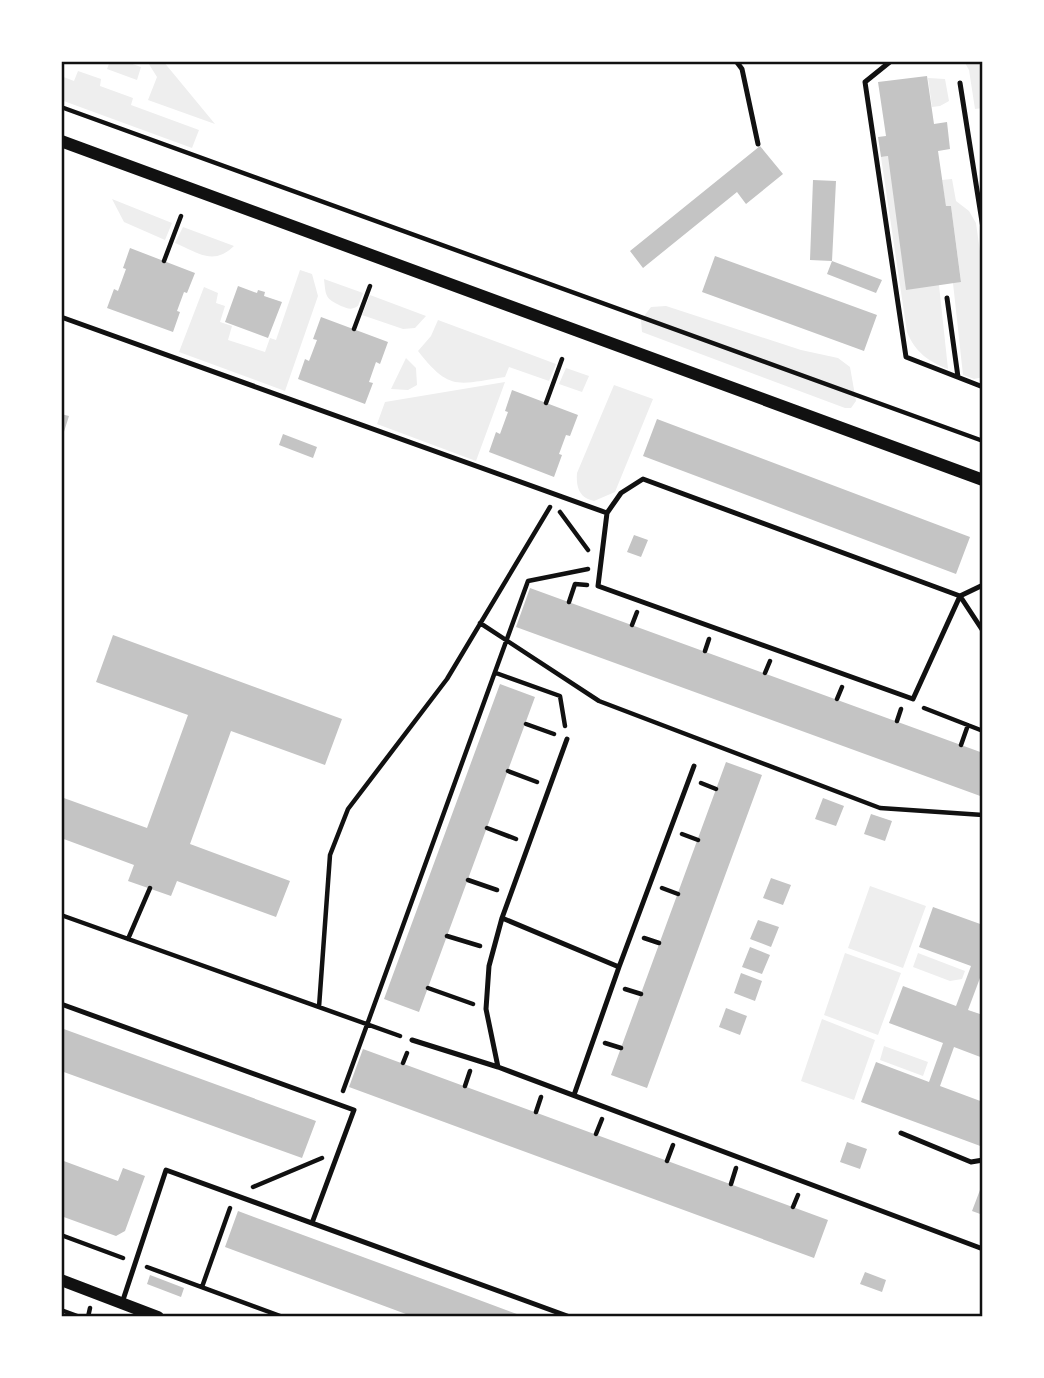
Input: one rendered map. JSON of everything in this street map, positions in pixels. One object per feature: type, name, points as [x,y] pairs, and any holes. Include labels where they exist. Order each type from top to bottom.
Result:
[{"type":"street","points":[[61,141],[983,481]]},
{"type":"street","points":[[61,1280],[158,1317]]},
{"type":"lane","points":[[736,61],[742,69],[758,144]]},
{"type":"lane","points":[[891,61],[865,82],[906,357],[983,387]]},
{"type":"lane","points":[[960,83],[983,228]]},
{"type":"lane","points":[[947,298],[958,377]]},
{"type":"lane","points":[[61,317],[607,513]]},
{"type":"lane","points":[[983,585],[960,596],[913,699],[598,586],[607,513],[621,492],[643,479],[960,596],[983,631]]},
{"type":"lane","points":[[498,1067],[486,1009],[489,966],[510,895],[567,739]]},
{"type":"lane","points":[[574,1095],[694,766]]},
{"type":"lane","points":[[502,919],[619,967]]},
{"type":"lane","points":[[61,1004],[354,1110],[313,1223]]},
{"type":"lane","points":[[412,1040],[498,1067],[983,1249]]},
{"type":"lane","points":[[901,1133],[971,1162],[983,1160]]},
{"type":"lane","points":[[122,1304],[166,1170],[570,1317]]},
{"type":"path","points":[[61,107],[983,441]]},
{"type":"path","points":[[164,261],[181,216]]},
{"type":"path","points":[[354,330],[370,285]]},
{"type":"path","points":[[546,403],[562,359]]},
{"type":"path","points":[[319,1007],[330,855],[348,809],[447,679],[553,503],[600,567],[528,581],[338,1104]]},
{"type":"path","points":[[569,602],[575,584],[598,586]]},
{"type":"path","points":[[481,623],[599,701],[880,808],[983,815]]},
{"type":"path","points":[[496,673],[560,696],[567,739],[526,724]]},
{"type":"path","points":[[913,699],[918,706],[983,731]]},
{"type":"path","points":[[961,745],[968,725]]},
{"type":"path","points":[[508,771],[549,787]]},
{"type":"path","points":[[487,828],[529,844]]},
{"type":"path","points":[[468,880],[510,895]]},
{"type":"path","points":[[128,939],[150,888]]},
{"type":"path","points":[[61,915],[412,1040]]},
{"type":"path","points":[[447,936],[493,951]]},
{"type":"path","points":[[428,988],[486,1009]]},
{"type":"path","points":[[61,1235],[283,1317]]},
{"type":"path","points":[[61,1310],[80,1317]]},
{"type":"shaded area","points":[[110,61],[124,61],[141,67],[137,80],[107,69]]},
{"type":"shaded area","points":[[147,61],[163,61],[215,124],[148,100],[157,77]]},
{"type":"shaded area","points":[[964,61],[983,61],[983,108],[975,109],[969,70]]},
{"type":"shaded area","points":[[78,71],[101,79],[100,86],[133,98],[131,105],[199,130],[192,148],[61,100],[61,76],[74,81]]},
{"type":"shaded area","points":[[928,78],[945,79],[949,101],[932,107]]},
{"type":"shaded area","points":[[888,156],[939,285],[948,369],[923,355],[907,332],[881,157]]},
{"type":"shaded area","points":[[952,179],[956,201],[969,211],[976,223],[983,273],[983,377],[974,379],[963,375],[953,283],[961,281],[951,206],[946,206],[942,180]]},
{"type":"shaded area","points":[[112,199],[172,223],[165,240],[124,222]]},
{"type":"shaded area","points":[[183,227],[234,246],[219,255],[199,254],[175,243]]},
{"type":"shaded area","points":[[300,270],[312,274],[318,296],[285,391],[179,352],[204,287],[218,293],[216,303],[225,306],[220,322],[232,326],[228,340],[265,352],[270,338],[276,340]]},
{"type":"shaded area","points":[[324,279],[363,293],[358,306],[348,308],[329,299]]},
{"type":"shaded area","points":[[370,295],[426,316],[415,328],[403,329],[362,315]]},
{"type":"shaded area","points":[[666,306],[801,350],[838,358],[850,367],[856,401],[851,408],[845,408],[642,332],[641,320],[651,307]]},
{"type":"shaded area","points":[[438,320],[556,364],[549,381],[509,367],[505,377],[465,383],[447,379],[418,351],[431,336]]},
{"type":"shaded area","points":[[406,358],[416,368],[417,385],[408,390],[391,389]]},
{"type":"shaded area","points":[[566,368],[589,376],[582,392],[559,384]]},
{"type":"shaded area","points":[[505,382],[476,461],[377,424],[385,402]]},
{"type":"shaded area","points":[[614,385],[653,399],[615,492],[594,501],[580,491],[577,473]]},
{"type":"shaded area","points":[[870,886],[926,906],[903,968],[848,948]]},
{"type":"shaded area","points":[[845,953],[901,973],[878,1035],[824,1015]]},
{"type":"shaded area","points":[[918,953],[965,971],[962,979],[950,981],[913,967]]},
{"type":"shaded area","points":[[822,1019],[875,1040],[854,1100],[801,1081]]},
{"type":"shaded area","points":[[884,1046],[928,1062],[923,1076],[880,1060]]},
{"type":"building","points":[[927,76],[934,124],[947,122],[950,149],[938,151],[946,206],[951,206],[961,282],[906,290],[888,156],[881,157],[878,137],[886,136],[878,82]]},
{"type":"building","points":[[760,146],[783,174],[746,204],[737,192],[643,268],[630,251]]},
{"type":"building","points":[[813,180],[836,181],[832,261],[810,260]]},
{"type":"building","points":[[130,248],[195,273],[187,293],[184,292],[173,332],[107,308],[114,289],[118,291]]},
{"type":"building","points":[[715,256],[877,315],[864,351],[702,292]]},
{"type":"building","points":[[832,261],[882,280],[876,293],[827,274]]},
{"type":"building","points":[[238,286],[257,293],[258,290],[265,292],[264,296],[282,302],[268,338],[225,322]]},
{"type":"building","points":[[321,317],[388,342],[380,364],[376,362],[369,382],[373,383],[365,404],[298,379],[305,359],[309,361],[317,340],[313,339]]},
{"type":"building","points":[[512,390],[578,415],[570,436],[566,435],[554,477],[489,452],[496,432],[500,434]]},
{"type":"building","points":[[61,414],[69,416],[62,438],[61,438]]},
{"type":"building","points":[[657,419],[970,537],[956,574],[643,456]]},
{"type":"building","points":[[283,434],[317,447],[313,458],[279,445]]},
{"type":"building","points":[[634,535],[648,540],[641,557],[627,552]]},
{"type":"building","points":[[530,588],[983,753],[983,797],[516,627]]},
{"type":"building","points":[[113,635],[342,719],[325,765],[231,731],[190,844],[290,881],[276,917],[177,881],[171,896],[128,881],[134,865],[61,838],[61,797],[147,828],[188,715],[96,682]]},
{"type":"building","points":[[500,684],[535,697],[419,1012],[384,999]]},
{"type":"building","points":[[726,762],[762,775],[647,1088],[611,1075]]},
{"type":"building","points":[[823,798],[844,806],[836,826],[815,819]]},
{"type":"building","points":[[871,814],[892,821],[885,841],[864,834]]},
{"type":"building","points":[[771,878],[791,885],[783,905],[763,898]]},
{"type":"building","points":[[933,907],[983,925],[983,970],[968,1010],[983,1015],[983,1058],[954,1047],[940,1086],[983,1102],[983,1147],[861,1102],[876,1062],[929,1082],[943,1043],[889,1023],[903,986],[956,1006],[971,966],[919,947]]},
{"type":"building","points":[[758,920],[779,927],[771,947],[750,939]]},
{"type":"building","points":[[750,947],[770,955],[762,974],[742,967]]},
{"type":"building","points":[[741,973],[762,981],[755,1001],[734,993]]},
{"type":"building","points":[[726,1008],[747,1016],[740,1035],[719,1027]]},
{"type":"building","points":[[61,1028],[316,1121],[302,1158],[61,1071]]},
{"type":"building","points":[[363,1049],[828,1220],[814,1258],[349,1087]]},
{"type":"building","points":[[847,1142],[867,1149],[860,1169],[840,1162]]},
{"type":"building","points":[[61,1160],[118,1181],[123,1168],[145,1176],[125,1231],[116,1236],[61,1216]]},
{"type":"building","points":[[980,1190],[983,1191],[983,1215],[972,1211]]},
{"type":"building","points":[[238,1211],[525,1317],[414,1317],[225,1247]]},
{"type":"building","points":[[865,1272],[886,1280],[882,1292],[860,1284]]},
{"type":"building","points":[[150,1275],[184,1288],[181,1297],[147,1284]]}]
